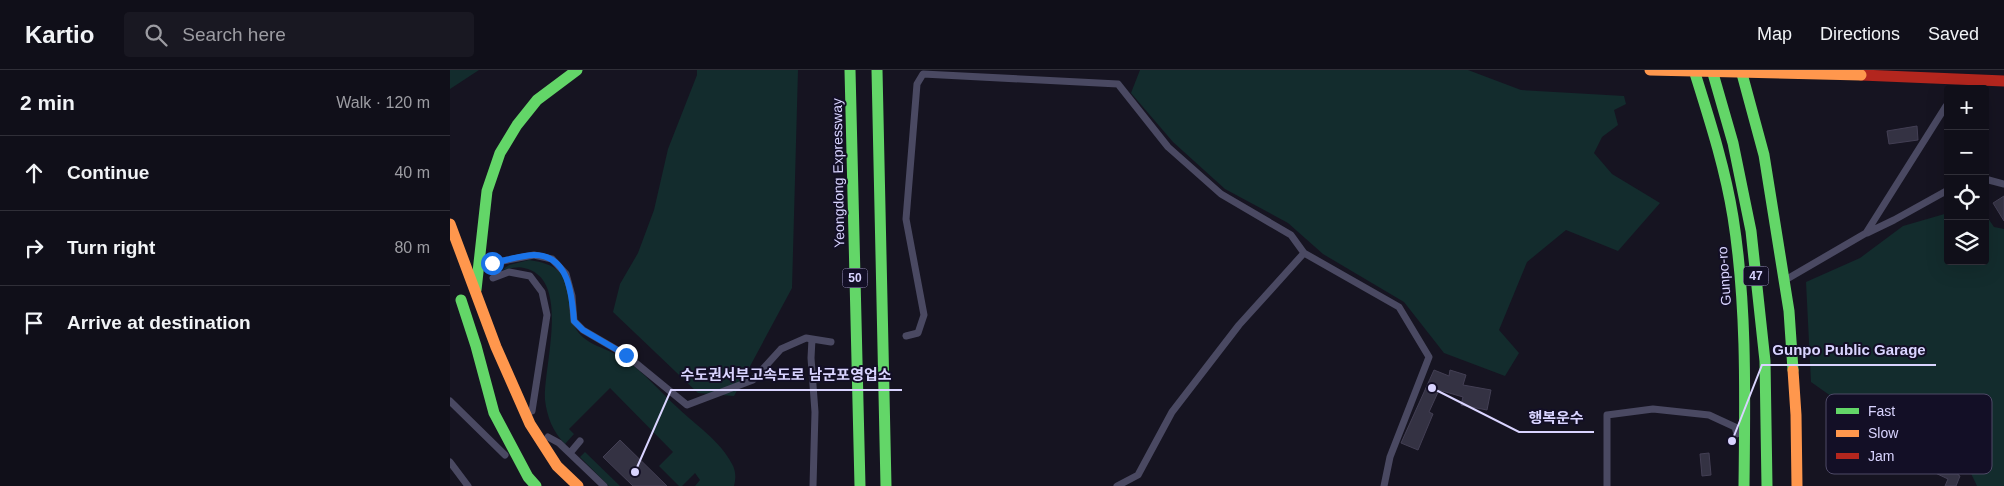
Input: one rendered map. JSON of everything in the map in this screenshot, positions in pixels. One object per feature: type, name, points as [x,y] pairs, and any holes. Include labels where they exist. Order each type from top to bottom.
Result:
[{"type":"main road","points":[[475,295],[487,192],[500,153],[516,125],[537,100],[577,70]]},
{"type":"main road","name":"Yeongdong Expressway","points":[[850,70],[860,486]]},
{"type":"main road","name":"50","points":[[877,70],[886,486]]},
{"type":"main road","points":[[1650,70],[2004,80]]},
{"type":"main road","name":"Gunpo-ro","points":[[1694,70],[1719,152],[1736,238],[1744,351],[1744,486]]},
{"type":"main road","name":"47","points":[[1712,70],[1733,143],[1751,231],[1765,361],[1767,486]]},
{"type":"main road","points":[[1726,70],[1731,84]]},
{"type":"main road","name":"47","points":[[1741,70],[1764,154],[1789,312],[1794,387],[1797,486]]},
{"type":"main road","points":[[450,224],[475,295],[532,427],[557,466],[578,486]]},
{"type":"main road","points":[[458,294],[476,346],[494,413],[528,477],[536,486]]},
{"type":"lane","points":[[906,336],[918,333],[924,315],[906,219],[917,84],[924,74],[1118,84],[1168,148],[1221,194],[1291,235],[1304,253],[1399,307],[1430,357],[1390,457],[1384,486]]},
{"type":"lane","points":[[1866,233],[1944,109]]},
{"type":"lane","points":[[1989,180],[2004,184]]},
{"type":"lane","points":[[1784,281],[1866,233],[1944,192]]},
{"type":"lane","points":[[1117,486],[1138,475],[1172,412],[1239,325],[1304,253]]},
{"type":"lane","points":[[492,263],[534,255],[552,259],[566,274],[572,296],[574,321],[583,330],[626,355],[687,405],[753,380],[780,349],[806,338],[831,342]]},
{"type":"lane","points":[[493,278],[509,272],[530,276],[542,292],[547,315],[532,427],[559,443],[604,486]]},
{"type":"lane","points":[[812,339],[811,358],[815,412],[812,486]]},
{"type":"lane","points":[[450,401],[528,477]]},
{"type":"lane","points":[[1606,486],[1607,415],[1653,409],[1709,415],[1735,427],[1744,455]]},
{"type":"lane","points":[[570,453],[580,441]]},
{"type":"lane","points":[[450,462],[468,486]]},
{"type":"green space","points":[[450,70],[479,70],[450,89]]},
{"type":"green space","points":[[697,70],[798,70],[792,288],[734,396],[698,393],[613,312],[620,284],[638,253],[654,210],[668,149],[697,75]]},
{"type":"green space","points":[[1140,70],[1468,70],[1521,90],[1624,96],[1626,104],[1614,110],[1618,125],[1602,137],[1594,153],[1612,174],[1660,203],[1618,251],[1566,230],[1527,262],[1499,330],[1519,353],[1505,376],[1444,353],[1404,302],[1323,254],[1288,223],[1225,189],[1173,142],[1131,93]]},
{"type":"green space","points":[[1944,214],[1944,265],[1989,265],[1989,220],[1994,227],[2004,229],[2004,486],[1977,486],[1971,474],[1992,474],[1992,394],[1828,394],[1811,382],[1806,282],[1860,258],[1903,226]]},
{"type":"green space","points":[[529,260],[550,265],[560,273],[565,281],[571,316],[579,333],[588,341],[631,364],[721,448],[734,469],[734,486],[695,486],[700,480],[695,473],[682,486],[679,486],[659,466],[673,452],[610,388],[569,429],[574,434],[565,444],[551,424],[545,400],[552,325],[551,305],[547,288],[539,275],[524,268],[516,267],[502,270],[509,265]]},
{"type":"green space","points":[[585,452],[620,486],[609,486],[580,457]]},
{"type":"building","points":[[1917,126],[1918,140],[1889,144],[1887,131]]},
{"type":"building","points":[[2004,196],[2004,221],[1993,203]]},
{"type":"building","points":[[1434,370],[1449,376],[1450,370],[1466,375],[1463,385],[1491,390],[1487,410],[1461,405],[1463,397],[1439,390],[1429,412],[1433,414],[1418,450],[1401,443]]},
{"type":"building","points":[[620,440],[667,486],[633,486],[603,457]]},
{"type":"building","points":[[1709,453],[1711,475],[1702,476],[1700,454]]},
{"type":"building","points":[[1937,474],[1958,474],[1960,476],[1956,486],[1945,486],[1948,479]]},
{"type":"traffic: fast","points":[[476,290],[487,191],[500,153],[517,125],[537,100],[577,70]]},
{"type":"traffic: fast","points":[[850,70],[860,486]]},
{"type":"traffic: fast","points":[[877,70],[886,486]]},
{"type":"traffic: fast","points":[[1694,70],[1726,180],[1738,250],[1744,351],[1744,486]]},
{"type":"traffic: fast","points":[[1712,70],[1733,143],[1751,231],[1765,361],[1767,486]]},
{"type":"traffic: fast","points":[[1741,70],[1764,155],[1789,311],[1793,370]]},
{"type":"traffic: fast","points":[[461,300],[476,346],[494,413],[528,477],[536,486]]},
{"type":"traffic: slow","points":[[1650,70],[1861,75]]},
{"type":"traffic: slow","points":[[450,224],[496,347],[530,424],[557,466],[578,486]]},
{"type":"traffic: slow","points":[[1793,370],[1797,486]]},
{"type":"traffic: jam","points":[[1861,75],[2004,81]]},
{"type":"place","name":"행복운수","points":[[1432,388]]},
{"type":"place","name":"Gunpo Public Garage","points":[[1732,441]]},
{"type":"place","name":"수도권서부고속도로 남군포영업소","points":[[635,472]]},
{"type":"route","points":[[492,263],[534,255],[552,259],[566,274],[572,296],[574,321],[583,330],[626,355]]}]
